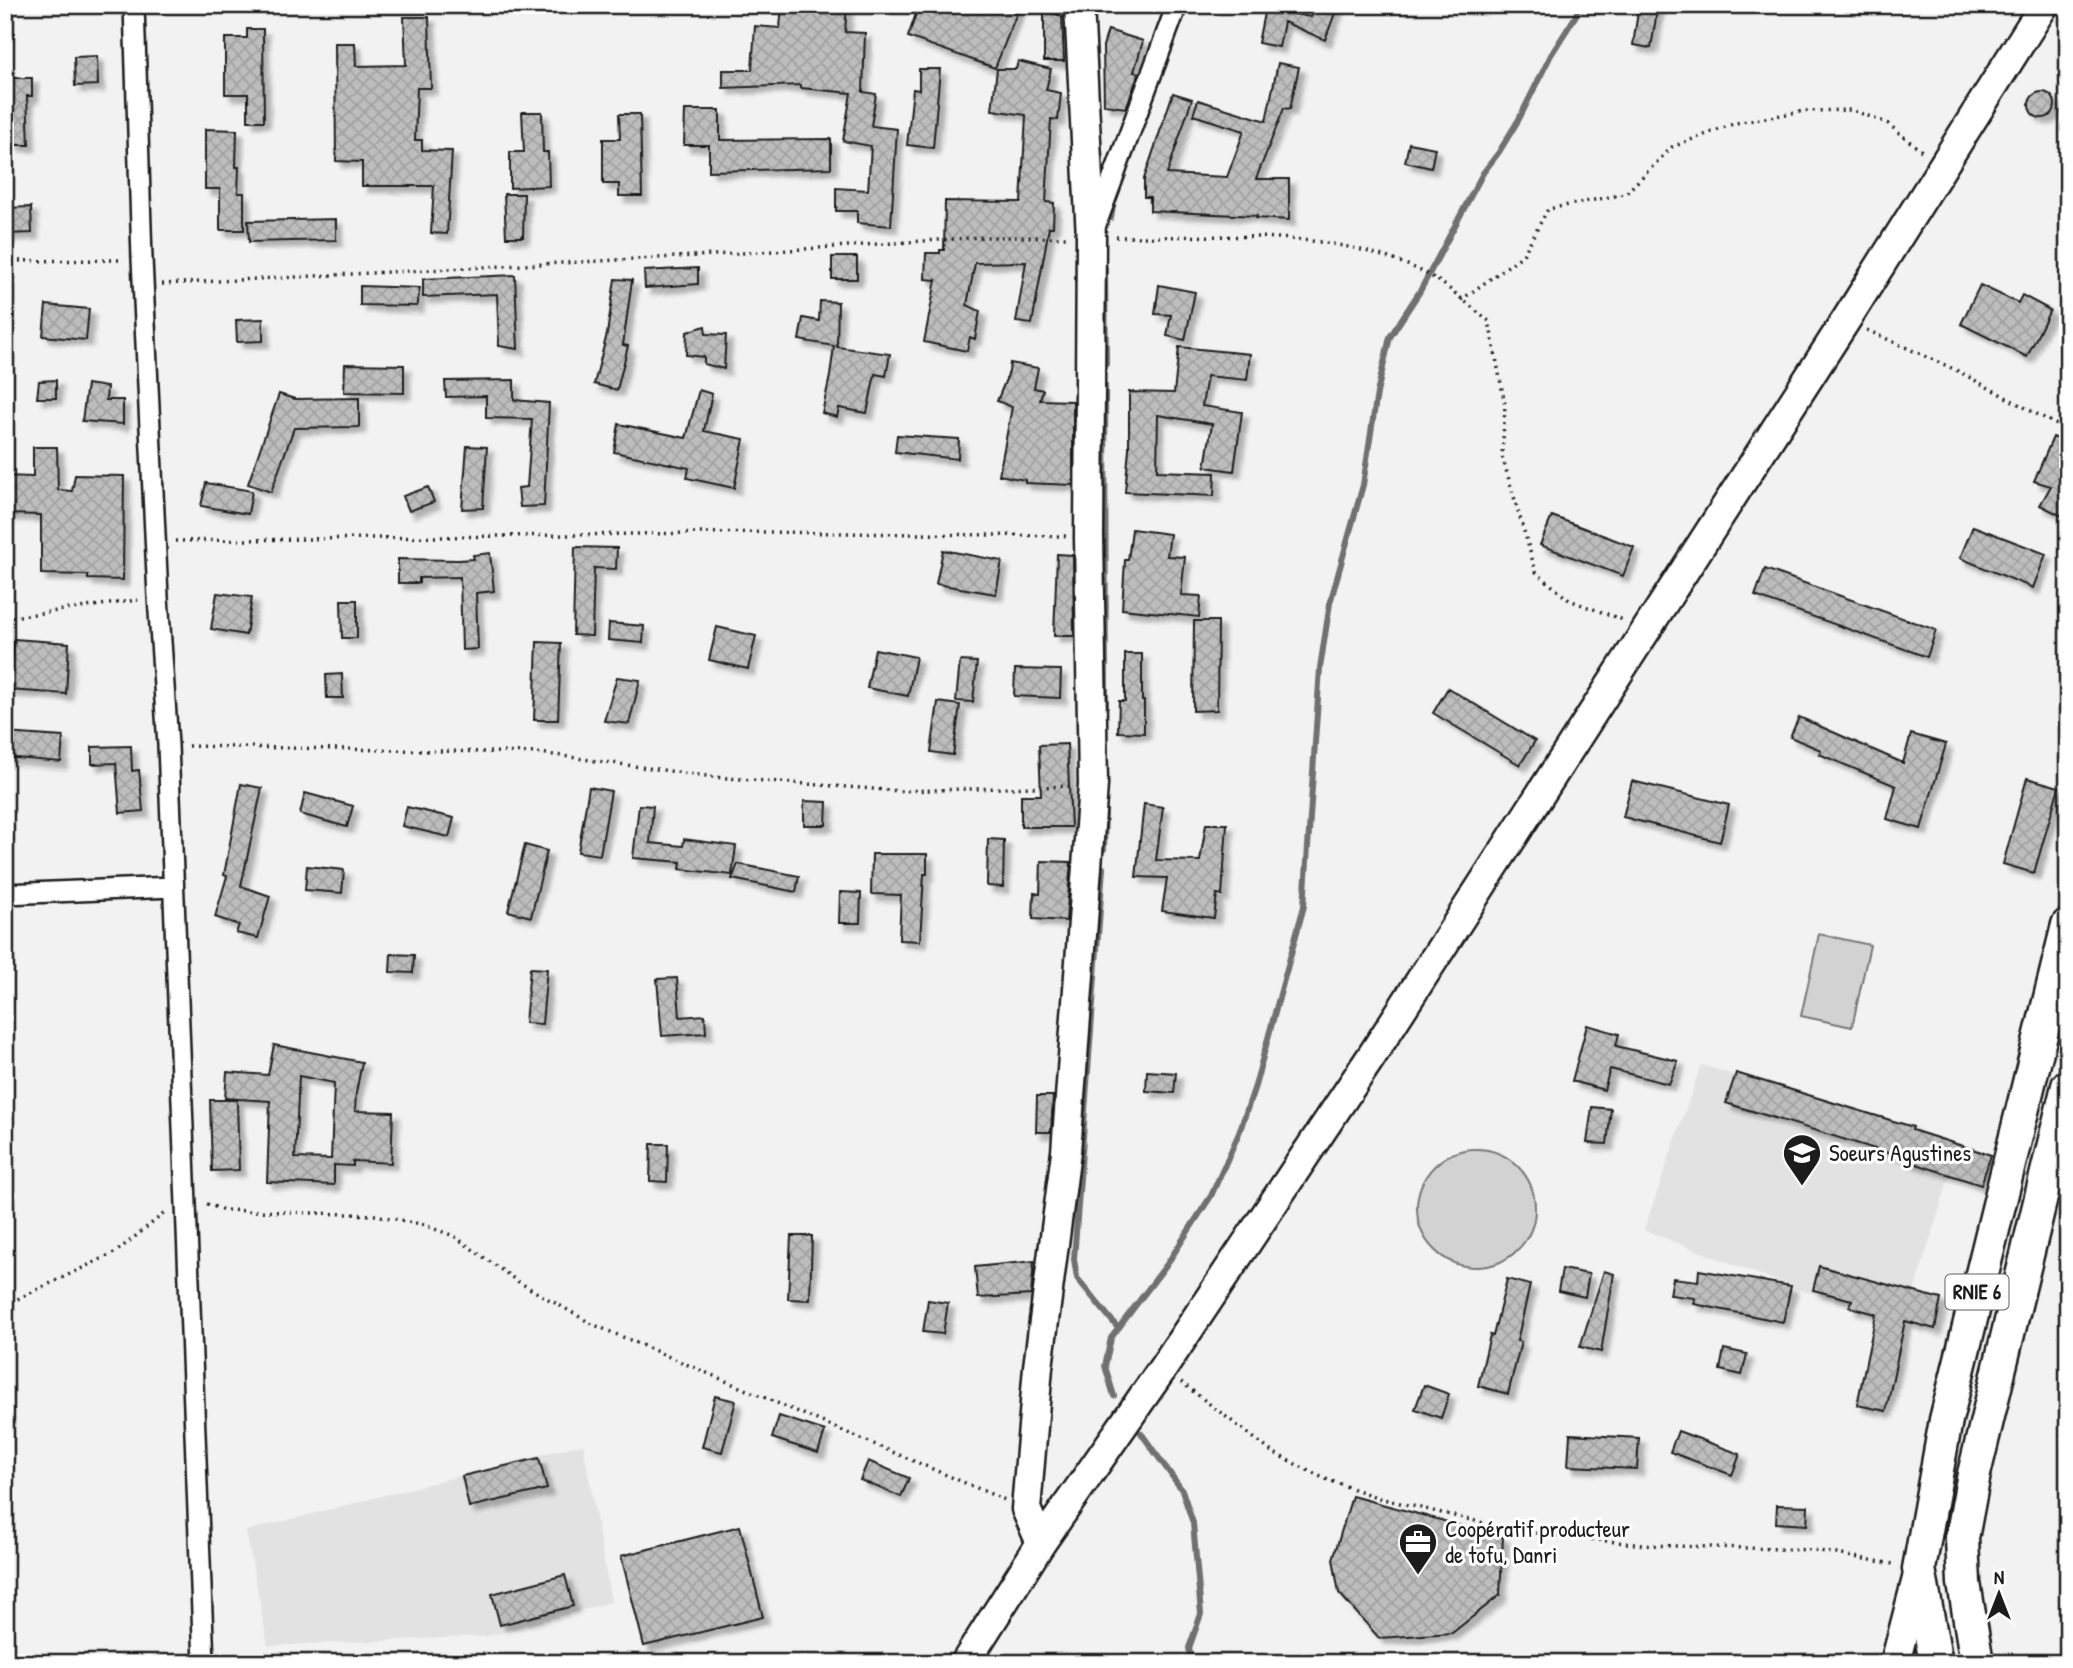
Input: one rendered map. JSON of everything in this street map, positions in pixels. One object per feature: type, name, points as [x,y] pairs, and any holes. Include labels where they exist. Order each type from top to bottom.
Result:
[{"type":"main road","name":"RNIE 6","points":[[1936,1663],[1919,1569],[1946,1420],[2068,925]]},
{"type":"main road","name":"RNIE 6","points":[[1977,1663],[1964,1583],[1962,1538],[1974,1474],[2068,1086]]},
{"type":"street","points":[[134,5],[143,285],[158,597],[169,745],[204,1662]]},
{"type":"street","points":[[1041,1543],[1026,1509],[1038,1367],[1066,1152],[1093,785],[1089,537],[1091,237],[1079,5]]},
{"type":"street","points":[[1091,237],[1177,5]]},
{"type":"street","points":[[965,1663],[1041,1543],[1163,1368],[1371,1057],[1846,320],[2044,5]]},
{"type":"street","points":[[5,894],[173,887]]},
{"type":"street","points":[[1895,1663],[1919,1569]]},
{"type":"path","points":[[1461,300],[1523,255],[1548,209],[1625,194],[1672,147],[1736,123],[1804,111],[1852,110],[1887,124],[1940,168]]},
{"type":"path","points":[[143,285],[700,256],[984,237],[1263,238],[1331,244],[1391,258],[1428,275],[1489,321],[1505,405],[1502,456],[1536,572],[1569,600],[1647,629]]},
{"type":"path","points":[[5,261],[142,259]]},
{"type":"path","points":[[1846,320],[1956,370],[2068,431]]},
{"type":"path","points":[[156,541],[767,532],[1089,537]]},
{"type":"path","points":[[5,618],[158,597]]},
{"type":"path","points":[[169,745],[540,753],[713,777],[900,791],[1093,785]]},
{"type":"path","points":[[5,1305],[116,1252],[185,1197],[224,1210],[375,1214],[421,1224],[454,1236],[517,1281],[592,1324],[1026,1509]]},
{"type":"path","points":[[1163,1368],[1272,1452],[1323,1478],[1379,1498],[1517,1531],[1643,1545],[1814,1550],[1919,1569]]},
{"type":"path","points":[[204,1662],[316,1663]]},
{"type":"shaded area","points":[[1819,934],[1870,945],[1852,1027],[1801,1016]]},
{"type":"shaded area","name":"Soeurs Agustines","points":[[1701,1065],[1959,1145],[1905,1321],[1800,1290],[1644,1230]]},
{"type":"shaded area","points":[[1476,1149],[1499,1153],[1518,1166],[1531,1185],[1535,1208],[1531,1231],[1518,1250],[1499,1263],[1476,1267],[1453,1263],[1434,1250],[1421,1231],[1417,1208],[1421,1185],[1434,1166],[1453,1153]]},
{"type":"shaded area","points":[[583,1444],[611,1602],[488,1636],[268,1646],[246,1531]]},
{"type":"building","points":[[782,5],[847,5],[845,32],[865,33],[863,92],[876,94],[871,126],[897,129],[891,226],[857,223],[857,211],[836,211],[836,188],[868,190],[871,146],[843,141],[851,93],[801,88],[801,85],[723,88],[723,70],[752,70],[755,26],[780,28]]},
{"type":"building","points":[[919,5],[1020,5],[995,68],[908,37]]},
{"type":"building","points":[[1316,5],[1338,5],[1325,40],[1284,22],[1279,47],[1258,43],[1265,8],[1311,17]]},
{"type":"building","points":[[1639,5],[1658,5],[1651,48],[1633,45]]},
{"type":"building","points":[[1044,11],[1062,16],[1064,61],[1044,61]]},
{"type":"building","points":[[404,17],[429,17],[431,88],[417,88],[415,140],[422,140],[422,150],[452,151],[447,234],[431,233],[434,186],[362,186],[362,162],[336,161],[335,43],[355,43],[356,66],[406,65]]},
{"type":"building","points":[[247,29],[263,29],[264,121],[248,121],[248,94],[225,94],[225,38],[247,38]]},
{"type":"building","points":[[1108,30],[1143,41],[1134,72],[1139,73],[1126,108],[1104,105],[1103,46]]},
{"type":"building","points":[[97,56],[98,85],[75,86],[74,57]]},
{"type":"building","points":[[1018,61],[1051,69],[1046,90],[1061,93],[1058,120],[1051,119],[1046,202],[1054,203],[1053,227],[1049,227],[1032,324],[1016,322],[1026,262],[975,263],[967,305],[980,311],[975,339],[970,337],[967,351],[924,342],[936,280],[925,279],[926,253],[940,253],[940,250],[944,250],[945,201],[1021,202],[1026,115],[992,110],[997,69],[1016,69]]},
{"type":"building","points":[[1278,63],[1299,67],[1290,109],[1284,108],[1256,179],[1289,179],[1289,220],[1150,211],[1150,197],[1144,197],[1144,179],[1173,93],[1192,99],[1167,174],[1227,177],[1244,131],[1193,115],[1198,100],[1266,121]]},
{"type":"building","points":[[919,69],[940,69],[933,148],[907,145],[913,89],[919,90]]},
{"type":"building","points":[[5,78],[32,78],[32,96],[27,96],[29,145],[13,145],[13,125],[5,125]]},
{"type":"building","points":[[2042,92],[2051,96],[2055,105],[2051,114],[2042,118],[2033,114],[2029,105],[2033,96]]},
{"type":"building","points":[[685,110],[720,110],[720,140],[831,139],[831,168],[709,171],[709,145],[684,145]]},
{"type":"building","points":[[522,112],[542,112],[543,152],[548,152],[549,186],[510,188],[510,152],[524,152]]},
{"type":"building","points":[[619,114],[640,114],[642,196],[619,196],[619,184],[603,184],[603,139],[620,139]]},
{"type":"building","points":[[205,129],[237,130],[236,167],[239,167],[238,193],[244,193],[244,230],[220,230],[220,189],[205,189]]},
{"type":"building","points":[[1409,143],[1435,148],[1431,168],[1405,162]]},
{"type":"building","points":[[504,194],[524,194],[523,237],[506,237]]},
{"type":"building","points":[[31,207],[32,233],[5,234],[5,208]]},
{"type":"building","points":[[336,219],[336,240],[249,242],[248,221]]},
{"type":"building","points":[[832,257],[857,257],[857,279],[832,279]]},
{"type":"building","points":[[698,268],[698,284],[645,288],[644,271]]},
{"type":"building","points":[[515,275],[518,349],[499,346],[497,294],[423,297],[423,279]]},
{"type":"building","points":[[615,279],[632,280],[623,345],[628,346],[617,390],[594,384],[607,334]]},
{"type":"building","points":[[1159,285],[1195,292],[1185,340],[1167,336],[1171,315],[1155,314]]},
{"type":"building","points":[[1980,285],[2018,303],[2022,295],[2050,310],[2027,357],[1961,324]]},
{"type":"building","points":[[360,286],[420,288],[417,306],[360,305]]},
{"type":"building","points":[[820,301],[838,302],[837,347],[890,354],[886,376],[875,374],[867,413],[839,408],[837,417],[822,413],[834,346],[799,340],[803,318],[819,321]]},
{"type":"building","points":[[46,305],[89,309],[86,340],[43,336]]},
{"type":"building","points":[[263,319],[263,341],[237,342],[236,320]]},
{"type":"building","points":[[705,326],[706,334],[726,335],[724,369],[704,364],[704,357],[686,355],[687,332]]},
{"type":"building","points":[[1179,347],[1250,354],[1247,380],[1207,376],[1202,406],[1242,412],[1234,471],[1205,467],[1212,424],[1158,415],[1157,471],[1215,473],[1214,496],[1125,492],[1129,449],[1129,392],[1174,393]]},
{"type":"building","points":[[1010,363],[1038,368],[1034,388],[1043,390],[1040,400],[1073,401],[1073,485],[1025,483],[1025,480],[999,475],[1012,407],[997,401]]},
{"type":"building","points":[[345,364],[404,365],[404,393],[344,392]]},
{"type":"building","points":[[56,380],[56,398],[37,398],[39,381]]},
{"type":"building","points":[[514,380],[514,400],[549,403],[544,506],[520,507],[518,488],[527,487],[532,419],[486,418],[486,396],[446,397],[445,381]]},
{"type":"building","points":[[87,384],[107,387],[106,400],[123,400],[123,424],[82,421]]},
{"type":"building","points":[[699,390],[712,394],[704,431],[744,439],[734,488],[687,478],[689,468],[614,452],[619,424],[686,438]]},
{"type":"building","points":[[279,394],[295,399],[359,398],[359,427],[294,428],[271,492],[248,484]]},
{"type":"building","points":[[897,435],[959,439],[958,459],[895,452]]},
{"type":"building","points":[[2053,437],[2068,443],[2068,519],[2040,505],[2051,486],[2034,481]]},
{"type":"building","points":[[467,446],[487,447],[483,508],[462,509]]},
{"type":"building","points":[[33,447],[57,447],[58,490],[72,491],[75,475],[124,476],[123,580],[88,579],[88,575],[41,574],[41,515],[5,514],[5,476],[33,477]]},
{"type":"building","points":[[206,483],[252,491],[248,514],[201,506]]},
{"type":"building","points":[[428,487],[434,502],[409,511],[403,496]]},
{"type":"building","points":[[1552,516],[1634,547],[1623,576],[1540,545]]},
{"type":"building","points":[[1973,526],[2046,554],[2033,588],[1960,558]]},
{"type":"building","points":[[1132,529],[1170,534],[1167,556],[1185,557],[1181,595],[1201,596],[1199,617],[1122,609],[1125,560],[1128,560]]},
{"type":"building","points":[[575,547],[617,548],[616,569],[594,568],[592,636],[573,635]]},
{"type":"building","points":[[943,550],[1002,561],[996,594],[936,584]]},
{"type":"building","points":[[490,553],[494,591],[476,593],[478,649],[462,650],[460,577],[419,578],[419,583],[398,583],[398,559],[474,559],[473,555]]},
{"type":"building","points":[[1057,554],[1073,555],[1074,636],[1054,636]]},
{"type":"building","points":[[1765,569],[1936,630],[1927,657],[1755,596]]},
{"type":"building","points":[[217,593],[252,597],[246,635],[211,629]]},
{"type":"building","points":[[341,600],[357,600],[357,638],[342,638]]},
{"type":"building","points":[[1194,621],[1218,621],[1217,710],[1193,711]]},
{"type":"building","points":[[609,623],[644,626],[643,643],[608,640]]},
{"type":"building","points":[[717,627],[756,636],[748,669],[709,660]]},
{"type":"building","points":[[14,639],[69,643],[66,694],[9,690]]},
{"type":"building","points":[[537,642],[561,643],[558,720],[534,720]]},
{"type":"building","points":[[875,649],[916,657],[908,696],[867,688]]},
{"type":"building","points":[[1125,654],[1142,654],[1144,733],[1118,732],[1119,701],[1125,701]]},
{"type":"building","points":[[960,661],[977,662],[973,702],[956,701]]},
{"type":"building","points":[[1015,669],[1061,670],[1060,698],[1014,696]]},
{"type":"building","points":[[342,674],[343,698],[327,698],[326,675]]},
{"type":"building","points":[[617,677],[640,680],[629,724],[604,721]]},
{"type":"building","points":[[1448,688],[1535,741],[1520,765],[1433,713]]},
{"type":"building","points":[[938,702],[960,705],[953,755],[931,752]]},
{"type":"building","points":[[1799,717],[1903,763],[1911,734],[1946,744],[1921,829],[1887,819],[1896,786],[1819,754],[1821,750],[1790,737]]},
{"type":"building","points":[[5,733],[63,737],[61,762],[5,757]]},
{"type":"building","points":[[1067,744],[1071,827],[1021,827],[1021,795],[1041,795],[1039,745]]},
{"type":"building","points":[[131,746],[132,771],[139,770],[143,811],[120,813],[116,763],[92,764],[92,747]]},
{"type":"building","points":[[2027,778],[2059,787],[2034,873],[2003,864]]},
{"type":"building","points":[[1632,781],[1729,805],[1720,842],[1623,817]]},
{"type":"building","points":[[241,784],[262,788],[241,886],[270,896],[258,938],[236,933],[239,925],[215,917],[227,876],[224,875]]},
{"type":"building","points":[[589,787],[611,791],[600,855],[578,852]]},
{"type":"building","points":[[305,793],[353,806],[347,827],[300,814]]},
{"type":"building","points":[[804,801],[827,802],[826,825],[804,825]]},
{"type":"building","points":[[1144,804],[1163,807],[1156,860],[1200,861],[1206,824],[1227,824],[1222,895],[1217,894],[1214,918],[1162,911],[1167,878],[1136,877]]},
{"type":"building","points":[[639,805],[653,806],[650,843],[683,846],[684,839],[736,846],[732,875],[680,869],[681,862],[633,858]]},
{"type":"building","points":[[407,807],[454,818],[449,837],[402,826]]},
{"type":"building","points":[[988,839],[1004,840],[1003,887],[987,886]]},
{"type":"building","points":[[525,845],[547,851],[531,917],[508,911]]},
{"type":"building","points":[[872,854],[927,854],[920,941],[899,940],[901,895],[871,894]]},
{"type":"building","points":[[1041,861],[1071,862],[1066,921],[1033,919],[1034,893],[1040,894]]},
{"type":"building","points":[[738,864],[799,876],[796,892],[732,879]]},
{"type":"building","points":[[307,866],[344,870],[342,893],[305,890]]},
{"type":"building","points":[[840,892],[861,893],[860,923],[839,923]]},
{"type":"building","points":[[391,954],[414,955],[413,973],[390,972]]},
{"type":"building","points":[[530,968],[547,969],[542,1024],[525,1023]]},
{"type":"building","points":[[677,978],[680,1017],[705,1015],[706,1033],[662,1036],[657,979]]},
{"type":"building","points":[[1587,1025],[1619,1034],[1616,1046],[1678,1061],[1669,1084],[1610,1069],[1604,1090],[1572,1081]]},
{"type":"building","points":[[274,1045],[362,1062],[355,1111],[393,1112],[391,1163],[353,1161],[353,1166],[334,1165],[334,1185],[267,1182],[270,1101],[225,1098],[227,1072],[268,1075]],"holes":[[[299,1076],[334,1083],[331,1159],[295,1158]]]},
{"type":"building","points":[[1147,1071],[1176,1073],[1174,1093],[1146,1091]]},
{"type":"building","points":[[1736,1073],[1913,1127],[1912,1130],[1991,1155],[1981,1185],[1907,1161],[1908,1159],[1726,1103]]},
{"type":"building","points":[[1037,1096],[1053,1096],[1051,1132],[1036,1132]]},
{"type":"building","points":[[210,1100],[237,1100],[239,1170],[212,1171]]},
{"type":"building","points":[[1592,1107],[1611,1109],[1607,1144],[1587,1143]]},
{"type":"building","points":[[651,1144],[668,1144],[667,1182],[650,1181]]},
{"type":"building","points":[[791,1236],[812,1236],[810,1300],[788,1299]]},
{"type":"building","points":[[1034,1261],[1031,1295],[978,1298],[975,1267]]},
{"type":"building","points":[[1819,1266],[1941,1299],[1935,1329],[1905,1321],[1886,1411],[1857,1405],[1876,1314],[1850,1307],[1852,1300],[1813,1290]]},
{"type":"building","points":[[1562,1269],[1589,1274],[1585,1297],[1558,1291]]},
{"type":"building","points":[[1699,1270],[1791,1286],[1783,1322],[1694,1304],[1695,1298],[1670,1295],[1673,1278],[1698,1281]]},
{"type":"building","points":[[1604,1271],[1614,1274],[1601,1352],[1580,1347]]},
{"type":"building","points":[[1507,1279],[1530,1285],[1517,1341],[1521,1342],[1508,1394],[1478,1386]]},
{"type":"building","points":[[928,1300],[948,1303],[943,1334],[923,1332]]},
{"type":"building","points":[[1724,1349],[1747,1354],[1742,1375],[1720,1370]]},
{"type":"building","points":[[1424,1385],[1449,1394],[1441,1418],[1415,1409]]},
{"type":"building","points":[[715,1396],[736,1401],[722,1452],[702,1447]]},
{"type":"building","points":[[779,1416],[825,1431],[818,1453],[772,1438]]},
{"type":"building","points":[[1678,1431],[1740,1454],[1732,1475],[1670,1452]]},
{"type":"building","points":[[1570,1434],[1639,1438],[1637,1469],[1568,1466]]},
{"type":"building","points":[[539,1458],[547,1489],[469,1507],[462,1476]]},
{"type":"building","points":[[868,1461],[909,1478],[901,1497],[860,1480]]},
{"type":"building","name":"Coopératif producteur de tofu, Danri","points":[[1352,1496],[1503,1537],[1500,1595],[1452,1633],[1379,1638],[1339,1593],[1333,1559]]},
{"type":"building","points":[[1777,1505],[1808,1506],[1807,1525],[1776,1523]]},
{"type":"building","points":[[740,1526],[763,1617],[644,1646],[621,1556]]},
{"type":"building","points":[[565,1575],[573,1606],[500,1625],[492,1594]]},
{"type":"waterway","points":[[1114,1396],[1105,1366],[1111,1338],[1167,1264],[1211,1196],[1239,1133],[1255,1086],[1304,906],[1320,668],[1330,603],[1363,485],[1377,393],[1390,337],[1420,291],[1483,173],[1519,119],[1580,5]]},
{"type":"waterway","points":[[1111,218],[1114,200]]},
{"type":"waterway","points":[[1105,268],[1106,364]]},
{"type":"waterway","points":[[1105,386],[1106,706]]},
{"type":"waterway","points":[[1104,849],[1105,811]]},
{"type":"waterway","points":[[1103,868],[1074,1259],[1077,1278],[1118,1328]]},
{"type":"waterway","points":[[1141,1433],[1182,1490],[1193,1523],[1201,1614],[1189,1648],[1192,1663]]},
{"type":"place","name":"Soeurs Agustines","points":[[1802,1187]]},
{"type":"place","name":"Coopératif producteur de tofu, Danri","points":[[1418,1576]]}]
